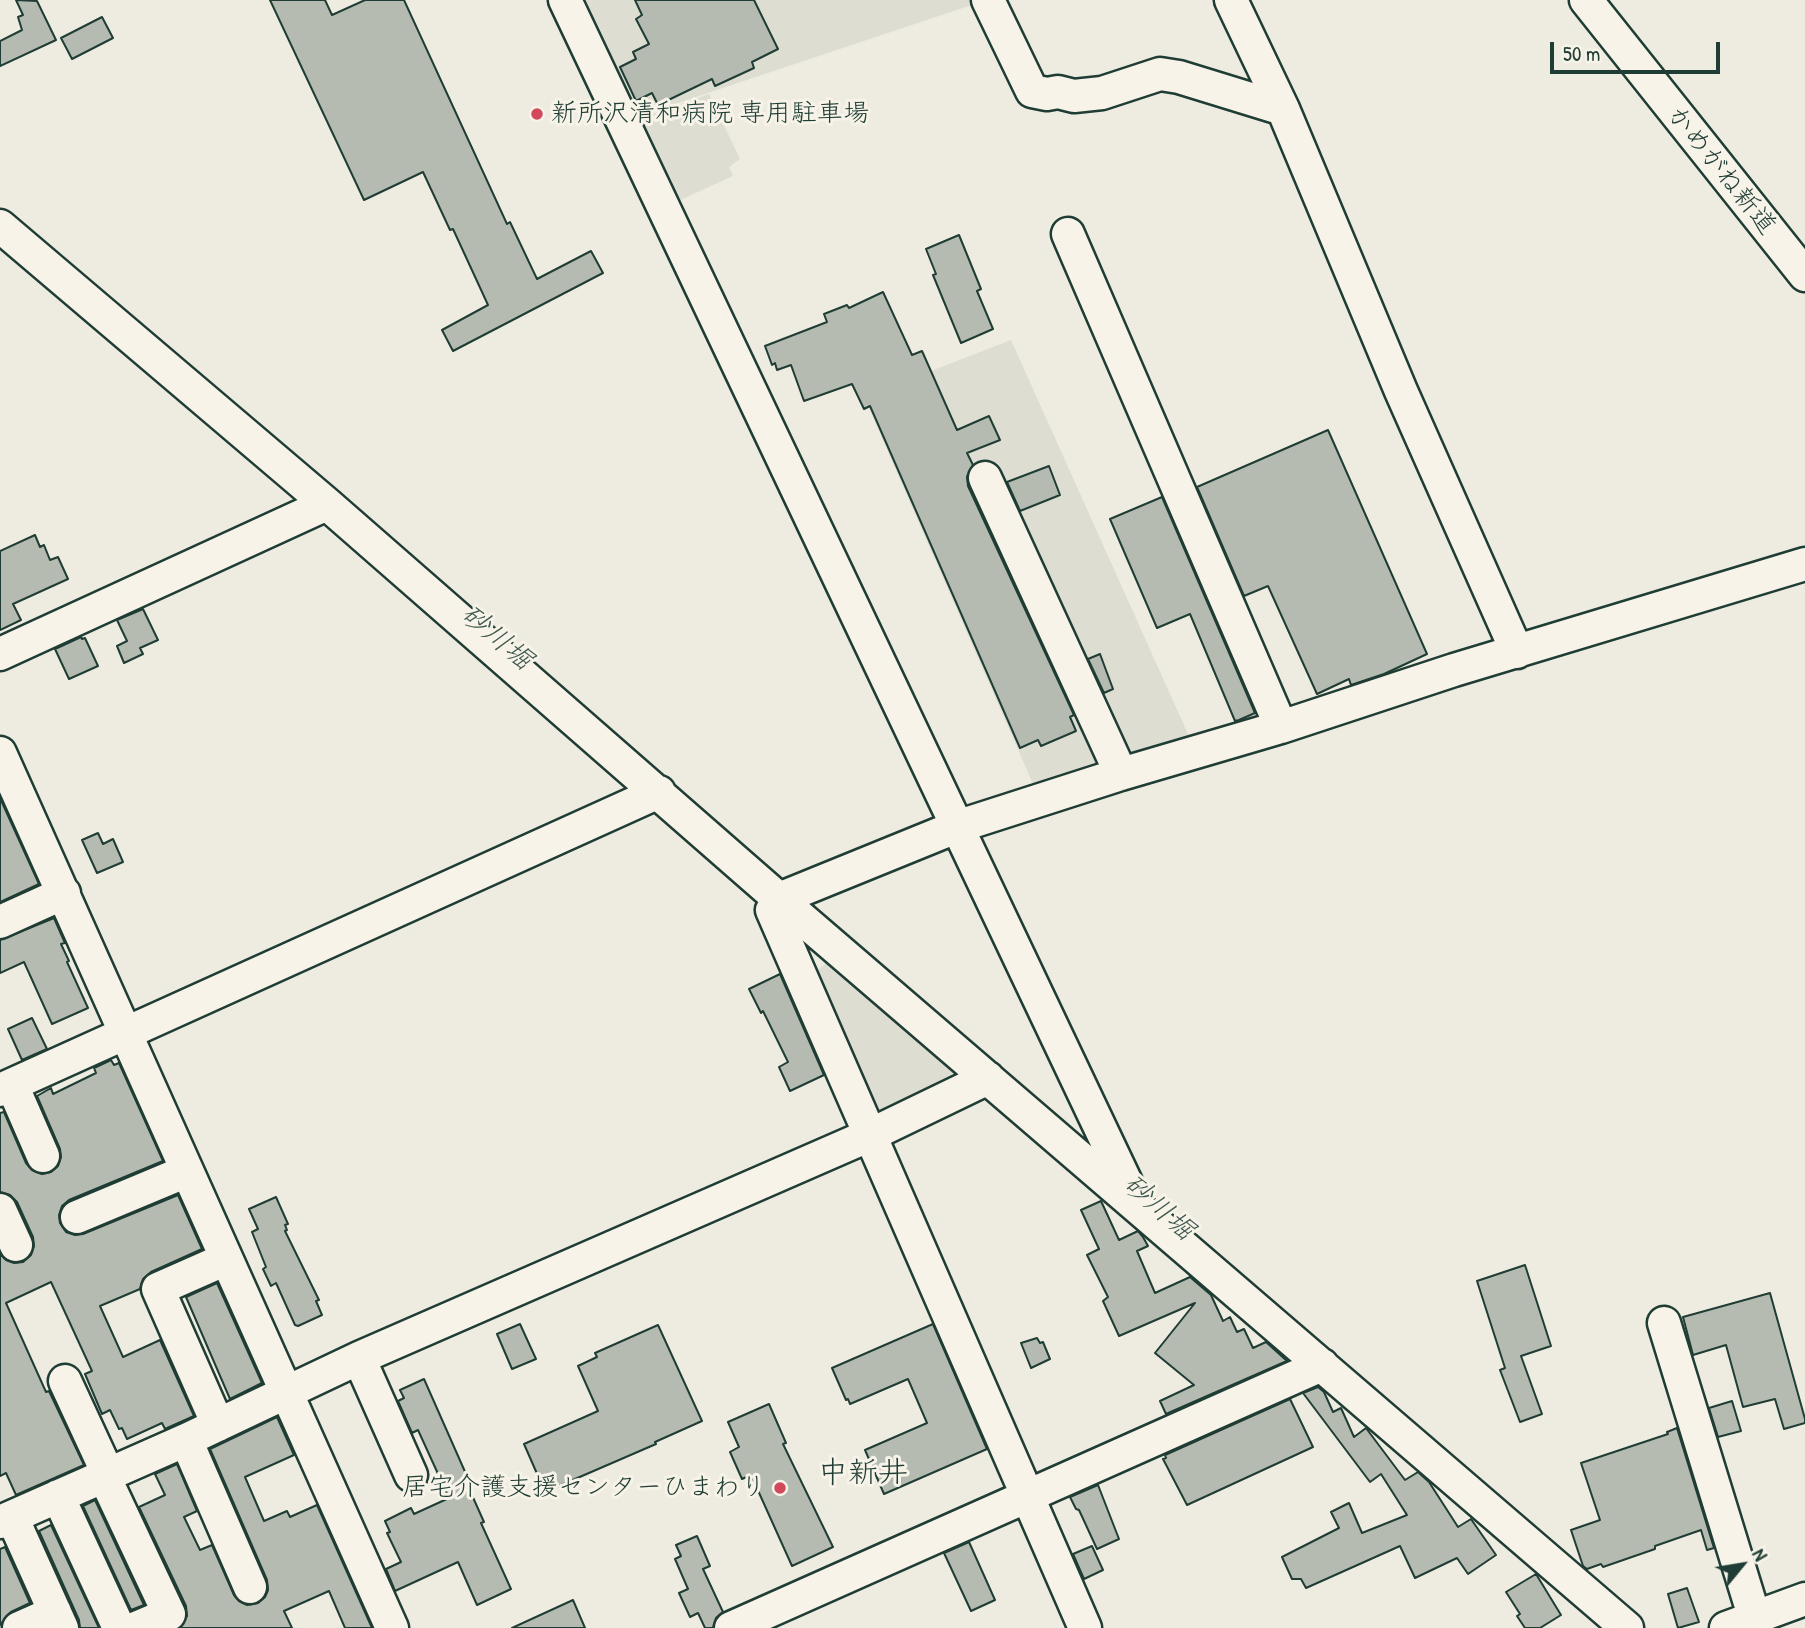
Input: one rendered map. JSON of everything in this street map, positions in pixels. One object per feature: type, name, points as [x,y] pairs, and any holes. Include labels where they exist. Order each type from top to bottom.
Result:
[{"type":"street","points":[[565,0],[1138,1207]]},
{"type":"street","points":[[988,0],[1032,91],[1074,96],[1102,93],[1160,74],[1203,84],[1283,109]]},
{"type":"street","points":[[1231,0],[1283,109],[1401,391],[1517,652]]},
{"type":"street","name":"かめがね新道","points":[[1586,0],[1805,275]]},
{"type":"street","points":[[0,226],[327,504],[779,899],[1627,1628]]},
{"type":"street","points":[[1068,234],[1281,727]]},
{"type":"street","points":[[985,478],[1121,774]]},
{"type":"street","points":[[0,654],[327,504]]},
{"type":"street","points":[[1086,1628],[772,909],[779,899],[956,827],[1805,564]]},
{"type":"street","points":[[0,752],[12,816],[64,893],[285,1394],[392,1628]]},
{"type":"street","points":[[43,1156],[6,1087],[659,792]]},
{"type":"street","points":[[0,922],[64,893]]},
{"type":"street","points":[[19,1628],[59,1620],[6,1519],[186,1440],[359,1358],[870,1135],[988,1078]]},
{"type":"street","points":[[78,1217],[187,1171]]},
{"type":"street","points":[[0,1210],[16,1245]]},
{"type":"street","points":[[218,1425],[158,1289],[226,1259]]},
{"type":"street","points":[[1664,1323],[1740,1622],[1805,1599]]},
{"type":"street","points":[[359,1358],[411,1475]]},
{"type":"street","points":[[731,1628],[1322,1365]]},
{"type":"street","points":[[65,1381],[169,1614],[136,1628]]},
{"type":"street","points":[[186,1440],[250,1587]]},
{"type":"street","points":[[58,1496],[120,1628]]},
{"type":"shaded area","points":[[578,0],[980,0],[981,2],[633,118]]},
{"type":"shaded area","points":[[709,94],[740,159],[729,167],[733,176],[676,202],[640,126],[644,117]]},
{"type":"shaded area","points":[[1011,340],[1192,743],[1037,793],[864,397]]},
{"type":"shaded area","points":[[830,960],[968,1079],[873,1120],[809,977]]},
{"type":"building","points":[[16,0],[37,1],[56,40],[0,66],[0,41],[22,30],[18,17],[23,15]]},
{"type":"building","points":[[270,0],[325,0],[332,15],[365,0],[404,0],[507,224],[510,222],[537,279],[591,251],[603,273],[453,351],[442,330],[488,305],[453,229],[450,230],[423,172],[364,200]]},
{"type":"building","points":[[635,0],[754,0],[778,49],[752,62],[754,68],[715,86],[712,79],[658,105],[652,93],[636,101],[620,67],[636,59],[633,52],[649,44],[636,19],[642,15]]},
{"type":"building","points":[[102,17],[113,38],[72,59],[61,38]]},
{"type":"building","points":[[959,235],[981,289],[977,291],[993,329],[961,343],[933,275],[936,274],[926,249]]},
{"type":"building","points":[[883,292],[912,355],[922,351],[957,430],[989,416],[1000,440],[967,453],[973,465],[967,477],[968,486],[1074,715],[1070,717],[1076,731],[1041,746],[1038,740],[1020,748],[870,406],[864,409],[852,384],[804,401],[791,365],[777,370],[775,363],[772,365],[765,346],[827,322],[824,314],[847,305],[849,308]]},
{"type":"building","points":[[1328,430],[1427,654],[1384,674],[1351,685],[1349,679],[1317,694],[1268,586],[1244,596],[1197,487]]},
{"type":"building","points":[[1049,466],[1060,495],[1020,511],[1007,482]]},
{"type":"building","points":[[1162,497],[1255,713],[1239,720],[1235,721],[1190,614],[1157,628],[1110,519]]},
{"type":"building","points":[[35,535],[40,547],[44,545],[50,560],[58,557],[68,579],[13,604],[21,620],[0,630],[0,551]]},
{"type":"building","points":[[143,609],[158,640],[140,648],[143,654],[124,663],[117,646],[127,641],[117,620]]},
{"type":"building","points":[[81,637],[85,638],[98,666],[69,679],[55,649]]},
{"type":"building","points":[[1100,654],[1113,689],[1104,693],[1088,659]]},
{"type":"building","points":[[0,798],[39,884],[0,902]]},
{"type":"building","points":[[98,833],[103,844],[113,839],[123,862],[97,873],[82,840]]},
{"type":"building","points":[[54,918],[65,943],[61,944],[69,961],[67,962],[88,1008],[52,1024],[24,962],[0,973],[0,940]]},
{"type":"building","points":[[780,974],[824,1075],[790,1091],[779,1067],[788,1062],[749,989]]},
{"type":"building","points":[[32,1018],[47,1049],[22,1060],[8,1029]]},
{"type":"building","points":[[111,1060],[114,1065],[119,1063],[163,1161],[69,1200],[62,1206],[60,1223],[66,1232],[83,1234],[178,1195],[202,1249],[151,1272],[143,1279],[140,1289],[100,1306],[123,1357],[160,1340],[194,1416],[165,1429],[162,1423],[127,1439],[110,1410],[102,1414],[85,1374],[92,1371],[51,1282],[6,1303],[46,1392],[49,1391],[84,1465],[16,1495],[6,1473],[0,1476],[0,1254],[14,1263],[23,1262],[31,1255],[34,1246],[33,1237],[17,1202],[10,1195],[0,1192],[0,1113],[4,1112],[26,1163],[32,1170],[42,1174],[51,1172],[58,1166],[60,1149],[37,1096],[51,1088],[53,1094],[96,1073],[94,1068]]},
{"type":"building","points":[[276,1197],[288,1224],[285,1225],[285,1231],[319,1300],[316,1301],[322,1315],[298,1326],[295,1325],[276,1283],[271,1286],[252,1232],[258,1229],[249,1209]]},
{"type":"building","points":[[1101,1201],[1119,1240],[1138,1231],[1143,1237],[1148,1246],[1137,1251],[1155,1293],[1190,1277],[1211,1295],[1223,1321],[1230,1317],[1237,1332],[1244,1329],[1253,1348],[1266,1342],[1287,1361],[1166,1414],[1160,1401],[1194,1385],[1155,1353],[1195,1303],[1119,1336],[1103,1301],[1108,1297],[1087,1255],[1099,1249],[1081,1210]]},
{"type":"building","points":[[1525,1265],[1551,1346],[1521,1356],[1542,1414],[1520,1422],[1500,1370],[1505,1368],[1477,1281]]},
{"type":"building","points":[[217,1283],[262,1383],[230,1399],[186,1297]]},
{"type":"building","points":[[1770,1293],[1805,1419],[1805,1423],[1784,1429],[1775,1399],[1743,1407],[1726,1345],[1693,1355],[1683,1317]]},
{"type":"building","points":[[520,1324],[536,1359],[512,1369],[497,1334]]},
{"type":"building","points":[[933,1324],[987,1449],[884,1494],[865,1450],[927,1423],[908,1379],[850,1404],[832,1368]]},
{"type":"building","points":[[658,1325],[702,1421],[545,1492],[524,1444],[598,1411],[578,1366],[597,1357],[595,1353]]},
{"type":"building","points":[[1037,1338],[1040,1343],[1043,1342],[1050,1359],[1031,1368],[1021,1343]]},
{"type":"building","points":[[424,1379],[470,1483],[467,1484],[484,1522],[481,1523],[511,1589],[477,1605],[458,1562],[395,1591],[386,1569],[401,1562],[387,1533],[390,1532],[385,1521],[411,1508],[414,1514],[449,1498],[418,1430],[412,1433],[398,1401],[404,1398],[400,1390]]},
{"type":"building","points":[[1318,1387],[1324,1392],[1333,1412],[1341,1408],[1354,1437],[1366,1428],[1405,1480],[1418,1472],[1429,1482],[1458,1527],[1471,1519],[1496,1555],[1468,1574],[1457,1558],[1415,1578],[1400,1546],[1306,1588],[1301,1579],[1292,1579],[1282,1557],[1339,1528],[1331,1512],[1349,1503],[1362,1533],[1407,1515],[1381,1474],[1370,1482],[1303,1393]]},
{"type":"building","points":[[1290,1399],[1313,1447],[1187,1505],[1163,1459],[1166,1458],[1165,1455]]},
{"type":"building","points":[[1732,1401],[1741,1431],[1718,1437],[1709,1408]]},
{"type":"building","name":"居宅介護支援センターひまわり","points":[[769,1404],[786,1443],[783,1444],[833,1547],[792,1566],[751,1475],[742,1479],[730,1452],[739,1447],[728,1422]]},
{"type":"building","points":[[277,1417],[294,1455],[245,1477],[264,1521],[287,1511],[290,1517],[317,1505],[372,1628],[345,1628],[329,1591],[284,1611],[292,1628],[180,1628],[187,1616],[186,1606],[139,1507],[165,1495],[155,1474],[177,1464],[197,1511],[184,1517],[200,1550],[212,1545],[234,1595],[247,1605],[258,1603],[268,1590],[267,1580],[210,1449]]},
{"type":"building","points":[[1677,1428],[1714,1548],[1707,1550],[1701,1530],[1603,1567],[1601,1564],[1587,1569],[1583,1566],[1571,1530],[1600,1520],[1581,1463],[1668,1434],[1667,1432]]},
{"type":"building","points":[[1098,1485],[1119,1539],[1097,1549],[1070,1497]]},
{"type":"building","points":[[95,1500],[144,1605],[131,1610],[83,1506]]},
{"type":"building","points":[[51,1525],[99,1628],[80,1628],[79,1620],[39,1531]]},
{"type":"building","points":[[697,1536],[710,1566],[703,1569],[723,1612],[716,1618],[713,1628],[705,1628],[698,1613],[690,1617],[679,1593],[688,1589],[675,1559],[681,1556],[676,1545]]},
{"type":"building","points":[[969,1542],[995,1600],[971,1611],[944,1553]]},
{"type":"building","points":[[1092,1546],[1103,1570],[1084,1579],[1073,1554]]},
{"type":"building","points":[[5,1547],[30,1603],[11,1612],[0,1625],[0,1549]]},
{"type":"building","points":[[1536,1574],[1561,1615],[1540,1628],[1525,1628],[1517,1616],[1520,1614],[1506,1592]]},
{"type":"building","points":[[1687,1588],[1699,1622],[1678,1628],[1668,1594]]},
{"type":"building","points":[[573,1600],[585,1628],[512,1628]]},
{"type":"place","name":"新所沢清和病院 専用駐車場","points":[[537,114]]},
{"type":"place","name":"居宅介護支援センターひまわり","points":[[780,1488]]},
{"type":"district","name":"中新井","points":[[863,1474]]},
{"type":"water label","name":"砂川堀","points":[[496,638]]},
{"type":"water label","name":"砂川堀","points":[[1158,1208]]}]
